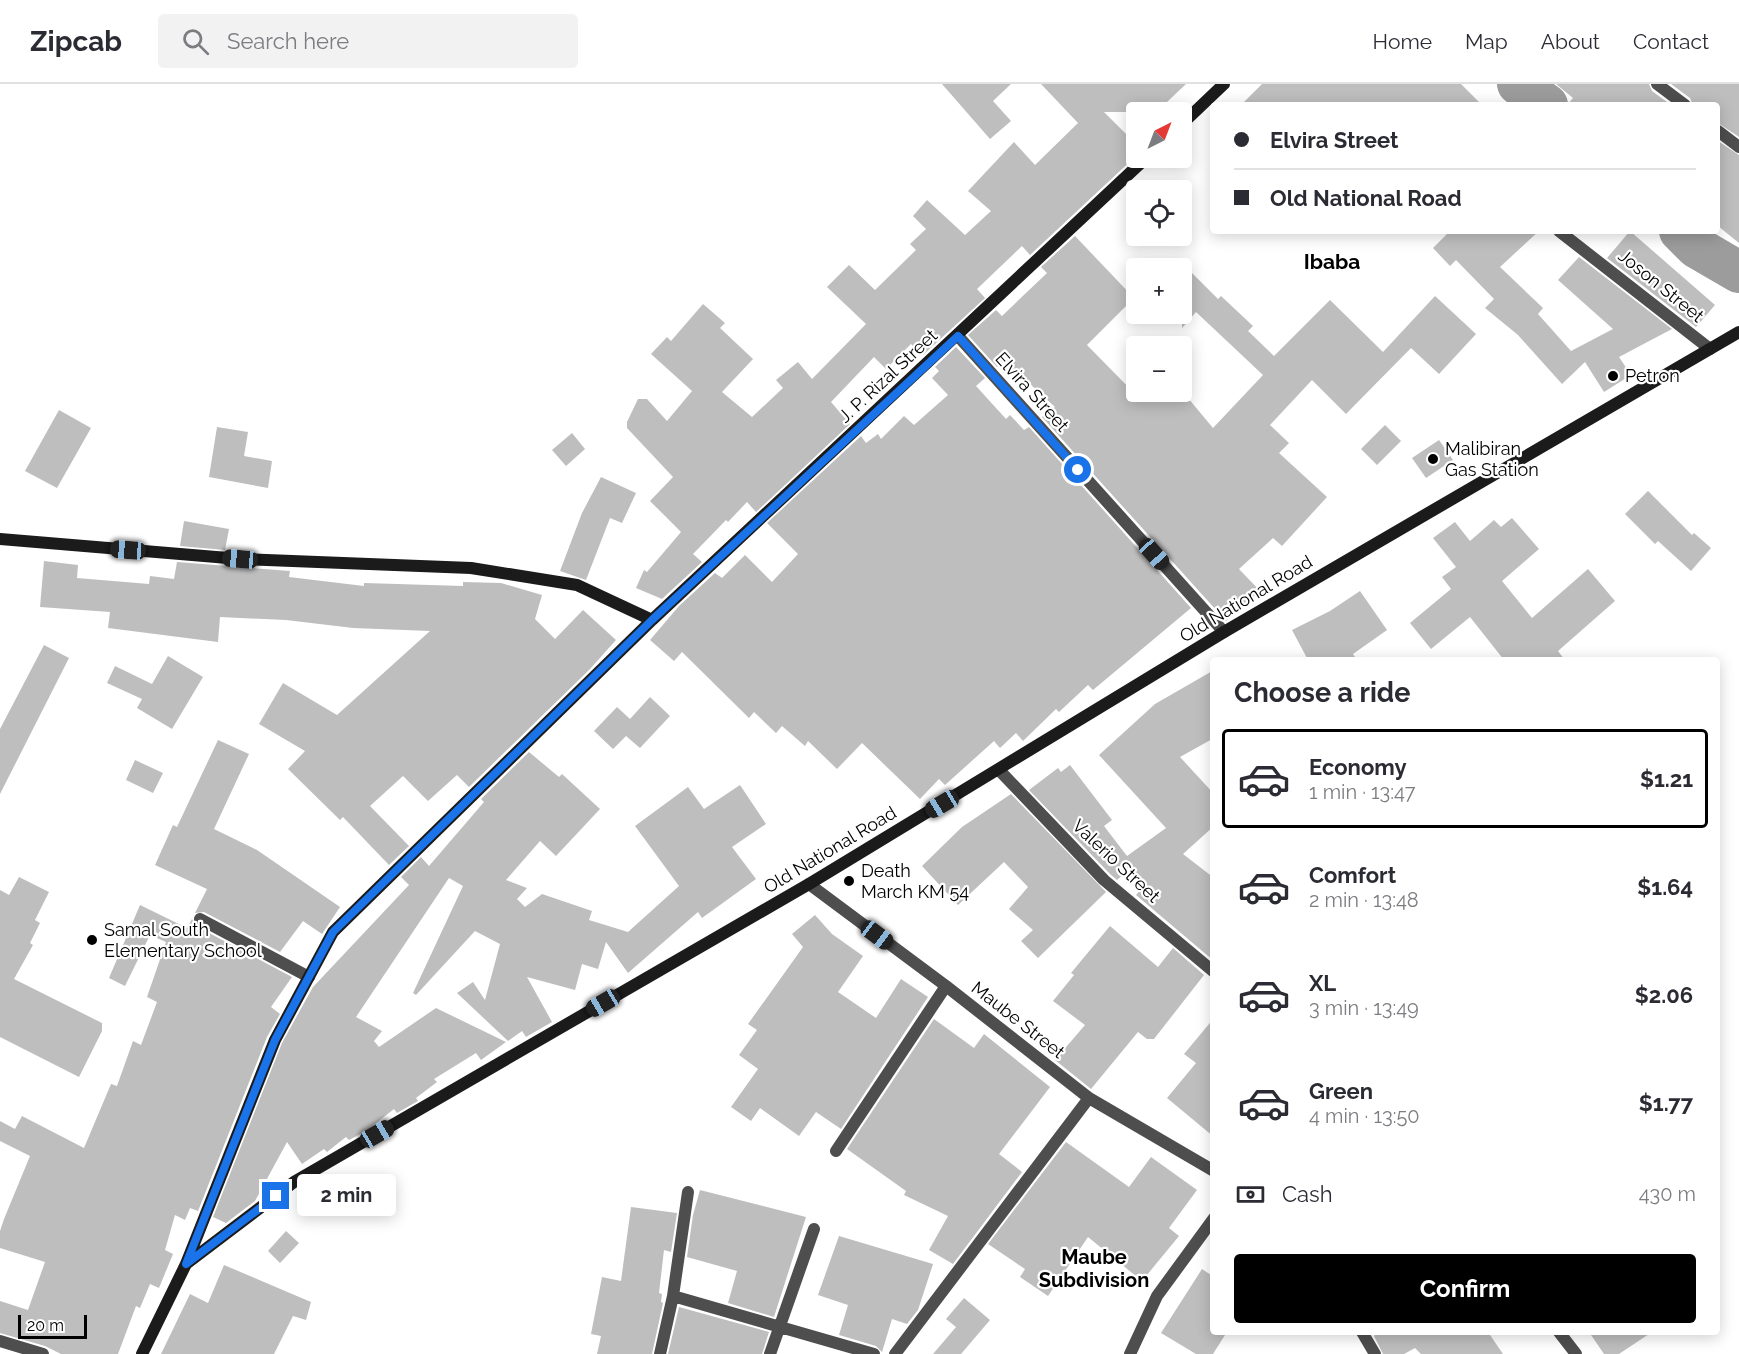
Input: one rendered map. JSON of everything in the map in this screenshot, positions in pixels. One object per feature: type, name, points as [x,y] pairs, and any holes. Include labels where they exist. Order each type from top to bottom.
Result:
[{"type":"street","points":[[1192,114],[1224,84]]},
{"type":"street","points":[[1657,84],[1680,102]]},
{"type":"street","points":[[1720,132],[1739,147]]},
{"type":"street","name":"J. P. Rizal Street","points":[[186,1264],[275,1040],[333,932],[652,620],[1135,168]]},
{"type":"street","name":"Joson Street","points":[[1563,234],[1715,347]]},
{"type":"street","name":"Old National Road","points":[[142,1354],[186,1264],[294,1182],[809,884],[1224,632],[1739,332]]},
{"type":"street","name":"Elvira Street","points":[[958,336],[1224,632]]},
{"type":"street","points":[[0,539],[240,559],[471,568],[577,585],[652,620]]},
{"type":"street","name":"Valerio Street","points":[[999,770],[1104,880],[1210,969]]},
{"type":"street","name":"Maube Street","points":[[809,884],[946,986],[1089,1098],[1210,1169]]},
{"type":"street","points":[[200,919],[309,977]]},
{"type":"street","points":[[836,1151],[946,986]]},
{"type":"street","points":[[895,1354],[1089,1098]]},
{"type":"street","points":[[660,1354],[672,1296],[688,1192]]},
{"type":"street","points":[[1130,1354],[1157,1296],[1210,1223]]},
{"type":"street","points":[[770,1354],[814,1229]]},
{"type":"street","points":[[672,1296],[874,1354]]},
{"type":"street","points":[[1364,1335],[1375,1354]]},
{"type":"street","points":[[1562,1335],[1576,1354]]},
{"type":"street","points":[[0,1341],[43,1354]]},
{"type":"building","points":[[942,84],[1011,84],[993,101],[1011,121],[990,139]]},
{"type":"building","points":[[1041,84],[1186,84],[1167,102],[1126,102],[1126,112],[1104,112],[1126,134],[1126,165],[1030,255],[1022,246],[977,289],[985,298],[923,355],[911,344],[886,369],[874,357],[831,402],[850,424],[756,512],[747,502],[728,522],[726,520],[693,554],[702,562],[662,599],[636,588],[644,570],[647,572],[681,532],[650,501],[673,477],[627,428],[627,422],[638,399],[647,399],[667,421],[692,391],[651,354],[667,337],[671,341],[703,304],[725,323],[720,328],[753,359],[722,392],[752,417],[783,388],[776,380],[798,362],[812,379],[866,324],[827,287],[849,265],[875,290],[916,250],[910,244],[926,229],[913,216],[927,200],[965,235],[991,211],[968,191],[1014,142],[1035,165],[1078,123]]},
{"type":"building","points":[[1262,84],[1461,84],[1479,102],[1244,102]]},
{"type":"building","points":[[1556,84],[1649,84],[1652,91],[1667,102],[1570,102],[1573,98]]},
{"type":"building","points":[[1671,84],[1739,84],[1739,137],[1720,124],[1720,102],[1692,102],[1690,98]]},
{"type":"building","points":[[1720,142],[1739,155],[1739,243],[1720,228]]},
{"type":"building","points":[[1447,234],[1536,234],[1500,267],[1543,308],[1538,314],[1571,351],[1613,329],[1558,280],[1579,257],[1672,329],[1619,357],[1631,375],[1604,392],[1585,362],[1562,384],[1518,335],[1485,308],[1494,299],[1456,260],[1450,266],[1433,248]]},
{"type":"building","points":[[1627,234],[1633,234],[1715,305],[1696,327],[1607,258]]},
{"type":"building","points":[[1075,236],[1126,290],[1126,306],[1087,345],[1126,385],[1126,402],[1191,402],[1213,428],[1263,375],[1196,312],[1192,317],[1192,273],[1218,299],[1221,296],[1253,326],[1248,331],[1274,356],[1330,300],[1383,352],[1435,296],[1476,334],[1439,374],[1411,348],[1346,414],[1312,380],[1270,425],[1289,443],[1279,453],[1327,497],[1282,546],[1273,538],[1239,569],[1260,591],[1226,621],[1042,417],[1055,407],[1004,360],[997,367],[968,335],[996,310],[1002,316],[1047,273],[1041,267]]},
{"type":"building","points":[[956,347],[985,378],[976,386],[1006,419],[1010,415],[1024,430],[1029,427],[1191,608],[1093,690],[1088,685],[1059,712],[1056,709],[1023,741],[1016,733],[1000,748],[994,741],[945,785],[939,779],[920,799],[862,743],[837,769],[808,741],[805,746],[782,726],[776,733],[754,712],[749,718],[682,652],[674,661],[650,640],[679,606],[715,573],[722,578],[745,555],[772,582],[798,554],[767,523],[861,436],[866,443],[878,434],[881,439],[904,416],[914,425],[948,395],[932,378],[939,371],[935,367]]},
{"type":"building","points":[[59,410],[91,428],[57,488],[25,471]]},
{"type":"building","points":[[1385,425],[1401,441],[1377,465],[1361,449]]},
{"type":"building","points":[[217,427],[248,432],[244,456],[272,461],[268,488],[209,477]]},
{"type":"building","points":[[572,433],[585,449],[566,466],[552,450]]},
{"type":"building","name":"Malibiran Gas Station","points":[[1439,440],[1453,460],[1426,478],[1412,458]]},
{"type":"building","points":[[601,477],[636,493],[622,523],[610,518],[586,580],[560,571],[582,513]]},
{"type":"building","points":[[1648,491],[1692,535],[1694,533],[1711,548],[1691,571],[1658,541],[1655,544],[1625,514]]},
{"type":"building","points":[[1512,518],[1539,549],[1502,581],[1532,618],[1588,569],[1615,601],[1558,651],[1563,657],[1502,657],[1470,617],[1431,649],[1410,623],[1451,589],[1442,577],[1456,567],[1433,538],[1455,522],[1470,541],[1494,520],[1501,527]]},
{"type":"building","points":[[184,521],[229,529],[225,550],[180,546]]},
{"type":"building","points":[[44,561],[78,565],[77,578],[149,584],[150,576],[174,579],[177,562],[290,571],[289,577],[364,586],[364,583],[463,586],[463,582],[501,583],[542,595],[535,619],[555,639],[583,610],[616,640],[590,669],[469,787],[457,775],[428,801],[403,776],[370,806],[409,846],[389,865],[343,817],[340,820],[288,769],[305,751],[259,724],[283,683],[337,715],[430,631],[353,628],[286,620],[220,617],[218,642],[108,628],[110,612],[40,607]]},
{"type":"building","points":[[1360,591],[1387,630],[1353,654],[1355,657],[1306,657],[1292,630],[1330,611]]},
{"type":"building","points":[[44,645],[69,658],[0,794],[0,729]]},
{"type":"building","points":[[168,656],[203,677],[172,729],[137,708],[142,699],[107,683],[115,666],[152,684]]},
{"type":"building","points":[[1210,672],[1210,740],[1180,757],[1210,790],[1210,830],[1183,854],[1210,875],[1210,958],[1136,895],[1142,888],[1125,873],[1117,880],[1110,874],[1029,790],[1058,768],[1061,772],[1070,765],[1112,820],[1104,826],[1127,856],[1166,828],[1099,755],[1155,704]]},
{"type":"building","points":[[650,697],[670,716],[640,748],[626,736],[613,749],[594,731],[617,707],[630,719]]},
{"type":"building","points":[[218,740],[249,754],[214,829],[257,850],[340,907],[322,934],[303,921],[280,952],[204,912],[195,913],[207,889],[155,865],[173,825],[177,827]]},
{"type":"building","points":[[529,752],[559,777],[562,774],[600,809],[556,856],[540,841],[506,880],[527,888],[517,899],[525,907],[542,894],[592,911],[589,920],[628,932],[679,886],[635,826],[688,787],[704,809],[740,785],[766,824],[732,847],[756,879],[702,918],[698,912],[628,973],[606,942],[598,969],[582,964],[575,990],[527,977],[552,1022],[526,1037],[522,1031],[508,1041],[457,993],[473,982],[485,1000],[500,944],[475,931],[416,995],[413,993],[463,886],[449,878],[356,1017],[382,1031],[374,1041],[379,1047],[436,1008],[506,1042],[481,1060],[476,1053],[434,1079],[437,1082],[416,1098],[418,1101],[397,1113],[394,1109],[366,1131],[349,1140],[346,1137],[327,1152],[324,1149],[302,1164],[287,1142],[255,1201],[226,1223],[213,1217],[282,1043],[313,987],[409,885],[401,877],[421,857],[429,866],[484,802],[481,799]]},
{"type":"building","points":[[135,760],[163,773],[153,793],[126,780]]},
{"type":"building","points":[[1011,794],[1106,892],[1038,958],[1021,941],[1033,930],[1009,909],[1028,887],[1004,862],[958,905],[922,866],[962,827]]},
{"type":"building","points":[[19,877],[49,892],[35,920],[40,923],[30,943],[33,945],[14,979],[102,1023],[102,1031],[79,1077],[0,1037],[0,890],[9,895]]},
{"type":"building","points":[[140,905],[187,928],[192,919],[196,926],[292,977],[271,1007],[280,1014],[267,1037],[198,1211],[190,1208],[185,1220],[175,1215],[165,1250],[173,1254],[159,1288],[150,1284],[140,1308],[136,1306],[118,1354],[61,1354],[45,1346],[0,1333],[0,1301],[28,1310],[45,1262],[0,1248],[0,1231],[30,1156],[0,1141],[0,1121],[15,1129],[22,1116],[84,1148],[111,1084],[117,1086],[133,1041],[141,1045],[157,1002],[147,997],[166,942],[150,935],[125,986],[109,978]]},
{"type":"building","points":[[815,915],[832,934],[863,956],[838,992],[876,1018],[901,979],[928,997],[841,1129],[816,1112],[799,1136],[760,1108],[751,1121],[731,1107],[758,1069],[739,1055],[757,1030],[748,1024],[803,947],[792,934]]},
{"type":"building","points":[[1110,926],[1158,967],[1173,948],[1204,975],[1154,1039],[1147,1039],[1138,1032],[1091,1089],[1055,1060],[1085,1025],[1053,1001],[1074,975],[1071,973]]},
{"type":"building","points":[[934,1019],[974,1048],[984,1034],[1050,1087],[999,1154],[1022,1172],[953,1264],[929,1250],[948,1216],[904,1195],[906,1191],[847,1149]]},
{"type":"building","points":[[1210,1023],[1210,1134],[1167,1098],[1196,1063],[1184,1054]]},
{"type":"building","points":[[1066,1142],[1129,1187],[1151,1157],[1197,1190],[1169,1228],[1179,1236],[1142,1281],[1088,1237],[1048,1296],[1020,1277],[1025,1269],[988,1244]]},
{"type":"building","points":[[700,1190],[806,1217],[774,1317],[728,1303],[737,1271],[687,1257],[693,1215]]},
{"type":"building","points":[[631,1207],[677,1213],[671,1252],[664,1250],[659,1293],[662,1294],[661,1302],[663,1303],[652,1354],[597,1354],[601,1336],[591,1334],[602,1277],[621,1281]]},
{"type":"building","points":[[286,1231],[299,1243],[280,1263],[268,1251]]},
{"type":"building","points":[[839,1236],[933,1264],[918,1310],[907,1324],[892,1319],[882,1352],[876,1346],[839,1335],[848,1305],[818,1295]]},
{"type":"building","points":[[224,1265],[311,1302],[306,1320],[293,1316],[274,1354],[161,1354],[190,1294],[208,1303]]},
{"type":"building","points":[[1202,1269],[1210,1274],[1210,1335],[1225,1335],[1213,1354],[1196,1354],[1161,1333]]},
{"type":"building","points":[[964,1298],[990,1320],[961,1354],[933,1354],[956,1327],[946,1319]]},
{"type":"building","points":[[679,1307],[769,1332],[762,1354],[668,1354]]},
{"type":"building","points":[[1490,1335],[1503,1354],[1421,1354],[1415,1348],[1404,1354],[1383,1354],[1374,1336]]},
{"type":"building","points":[[1591,1335],[1648,1335],[1619,1354],[1604,1354]]},
{"type":"waterway","points":[[1518,84],[1543,102]]},
{"type":"waterway","points":[[1683,234],[1696,247],[1739,272]]},
{"type":"place","name":"Petron","points":[[1613,376]]},
{"type":"place","name":"Malibiran Gas Station","points":[[1433,459]]},
{"type":"place","name":"Death March KM 54","points":[[849,881]]},
{"type":"place","name":"Samal South Elementary School","points":[[92,940]]},
{"type":"district","name":"Ibaba","points":[[1332,262]]},
{"type":"district","name":"Maube Subdivision","points":[[1094,1268]]},
{"type":"route","points":[[276,1196],[186,1264],[275,1040],[333,932],[652,620],[958,336],[1078,470]]}]
